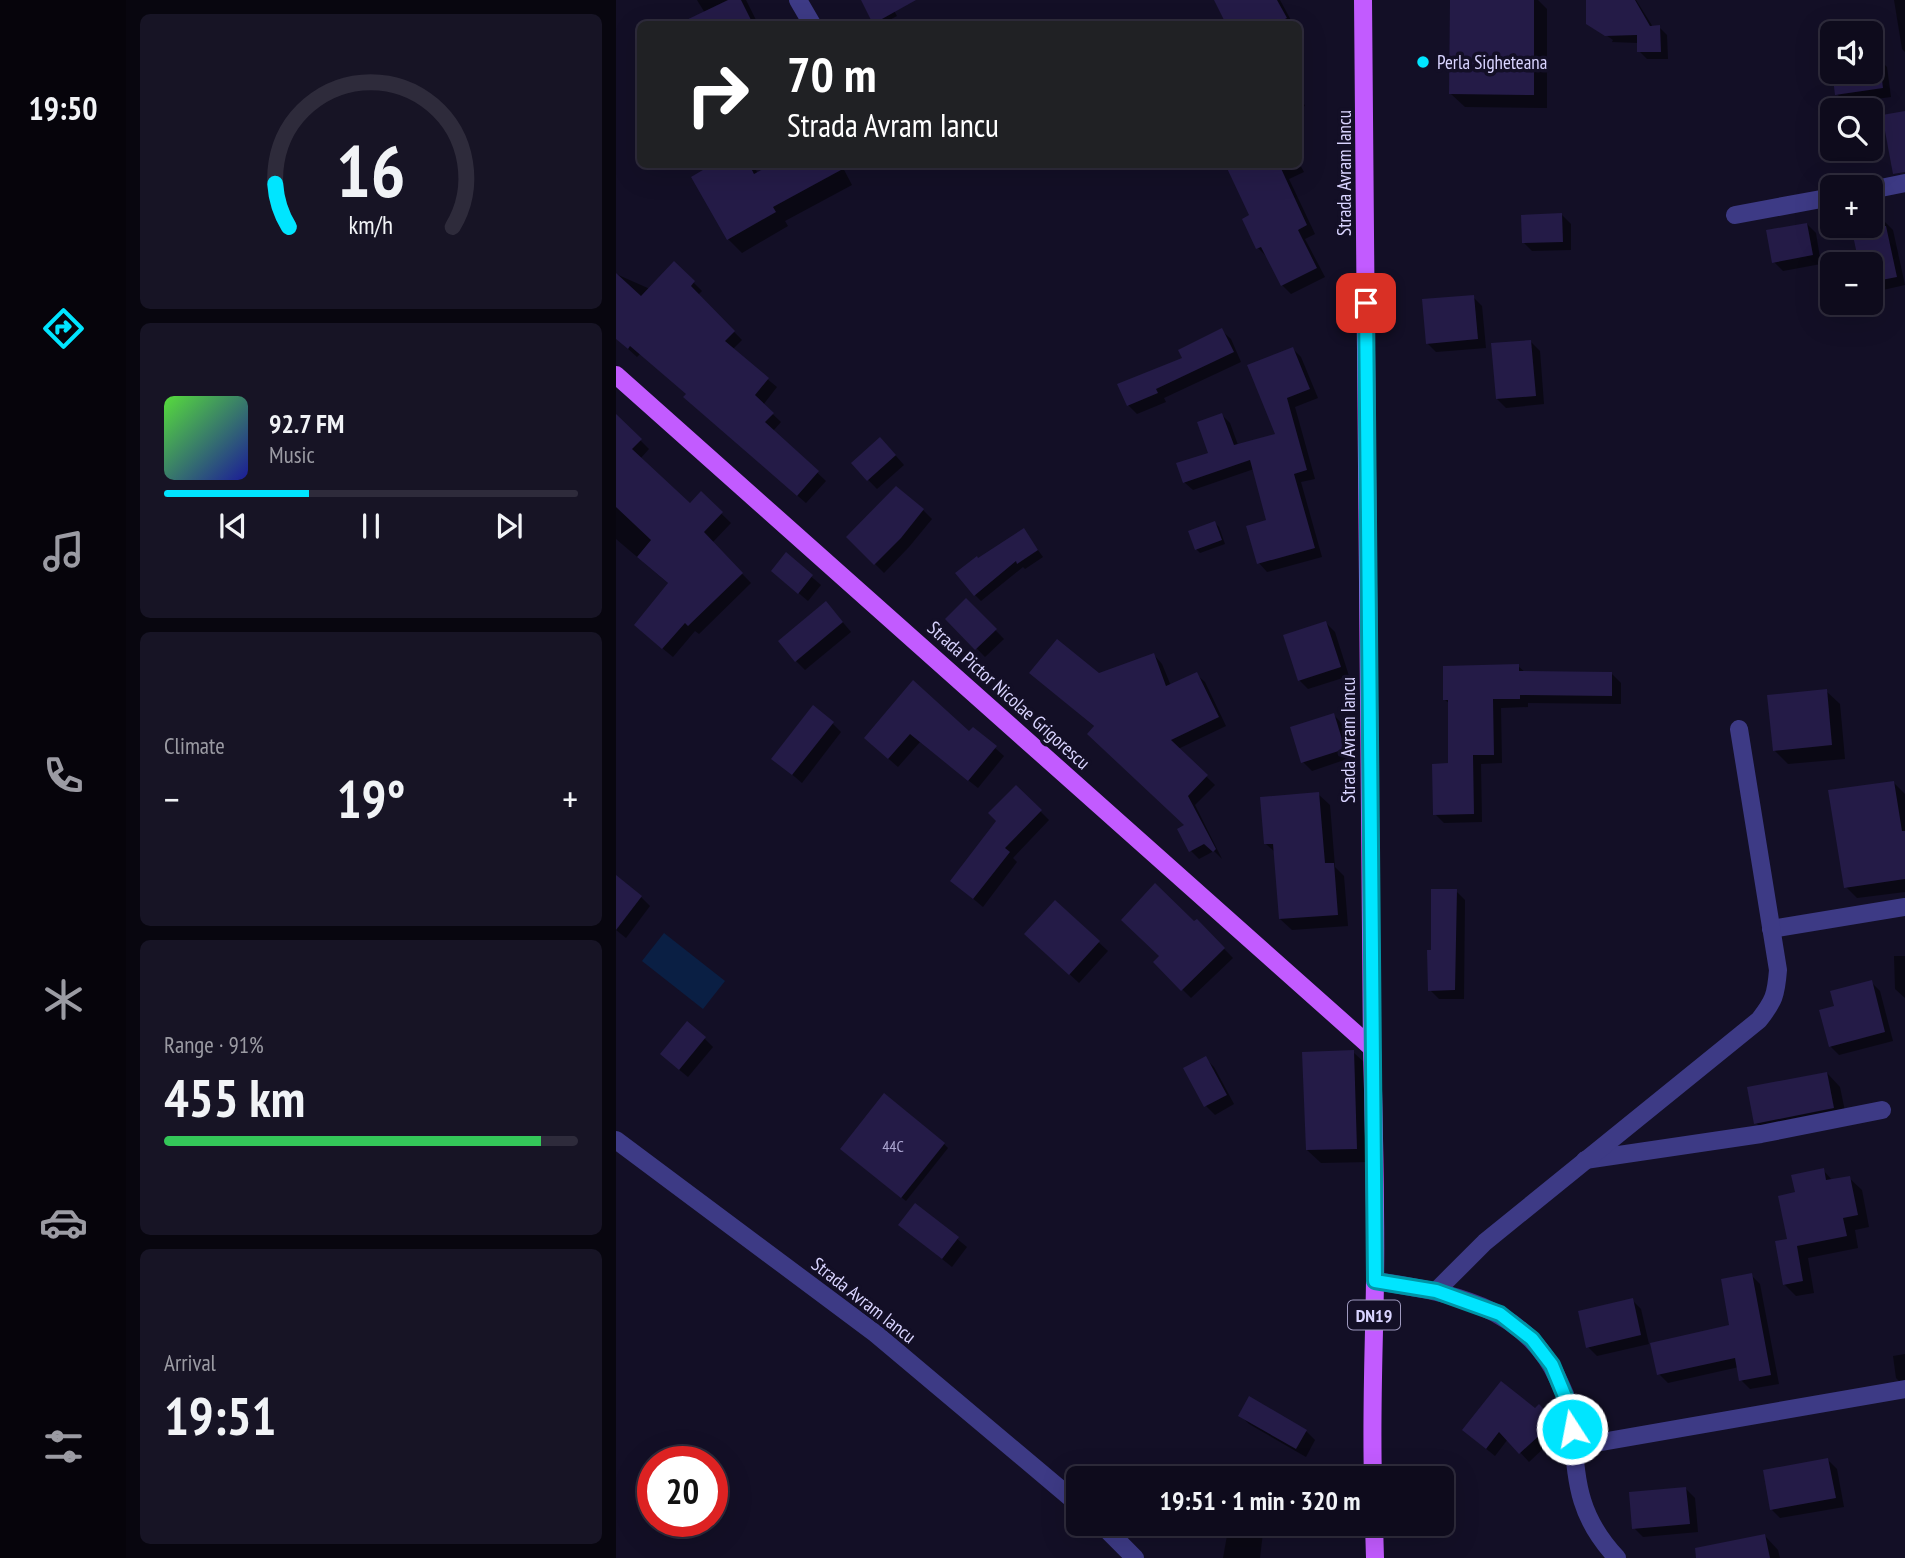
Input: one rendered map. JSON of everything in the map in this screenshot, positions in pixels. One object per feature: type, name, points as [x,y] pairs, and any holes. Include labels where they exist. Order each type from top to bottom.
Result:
[{"type":"main road","name":"Strada Avram Iancu","points":[[1363,0],[1375,1281],[1371,1420],[1373,1466]]},
{"type":"main road","name":"Strada Pictor Nicolae Grigorescu","points":[[616,375],[1372,1048]]},
{"type":"main road","points":[[1374,1536],[1375,1558]]},
{"type":"street","points":[[798,0],[809,21]]},
{"type":"street","points":[[1883,188],[1905,183]]},
{"type":"street","points":[[1735,215],[1820,199]]},
{"type":"street","points":[[1436,1291],[1485,1242],[1759,1020],[1772,1003],[1776,994],[1778,970],[1739,729]]},
{"type":"street","points":[[1771,929],[1905,907]]},
{"type":"street","points":[[1584,1160],[1760,1134],[1882,1110]]},
{"type":"street","name":"Strada Avram Iancu","points":[[616,1140],[876,1334],[1066,1494]]},
{"type":"street","points":[[1375,1281],[1436,1291],[1500,1314],[1532,1339],[1552,1365],[1571,1411],[1580,1497],[1587,1518],[1617,1558]]},
{"type":"street","points":[[1573,1447],[1905,1389]]},
{"type":"street","points":[[1113,1536],[1135,1558]]},
{"type":"water","points":[[664,933],[725,981],[703,1009],[642,961]]},
{"type":"building","points":[[728,0],[741,0],[752,21],[684,21]]},
{"type":"building","points":[[861,0],[916,0],[878,21],[872,21]]},
{"type":"building","points":[[1214,0],[1277,0],[1287,18],[1281,21],[1224,21]]},
{"type":"building","points":[[1450,0],[1534,0],[1534,95],[1449,94]]},
{"type":"building","points":[[1586,0],[1635,0],[1650,26],[1660,25],[1661,52],[1637,52],[1637,35],[1605,36],[1586,24]]},
{"type":"building","points":[[1834,84],[1882,84],[1883,88],[1835,95]]},
{"type":"building","points":[[1905,111],[1905,172],[1893,174],[1883,115]]},
{"type":"building","points":[[706,168],[751,168],[754,174],[765,168],[845,168],[773,207],[776,212],[727,240],[691,177]]},
{"type":"building","points":[[1227,168],[1281,168],[1307,225],[1298,230],[1317,268],[1281,286],[1261,247],[1256,249],[1242,219],[1249,215]]},
{"type":"building","points":[[1562,213],[1563,242],[1522,243],[1521,215]]},
{"type":"building","points":[[1807,223],[1813,255],[1772,263],[1766,230]]},
{"type":"building","points":[[1883,226],[1886,226],[1897,277],[1883,280],[1883,252],[1856,252],[1854,238],[1883,238]]},
{"type":"building","points":[[674,261],[695,281],[691,286],[735,331],[725,341],[769,378],[755,395],[774,413],[765,422],[819,471],[797,496],[683,397],[686,394],[630,346],[628,349],[616,339],[616,273],[641,296]]},
{"type":"building","points":[[1474,295],[1478,339],[1426,344],[1422,299]]},
{"type":"building","points":[[1222,328],[1234,352],[1156,389],[1158,393],[1127,406],[1117,384],[1182,358],[1178,350]]},
{"type":"building","points":[[1531,340],[1536,396],[1496,399],[1491,343]]},
{"type":"building","points":[[1293,347],[1310,389],[1287,398],[1307,470],[1294,474],[1315,548],[1257,564],[1246,526],[1266,520],[1250,460],[1183,483],[1176,463],[1208,453],[1197,422],[1222,413],[1234,445],[1275,434],[1247,365]]},
{"type":"building","points":[[616,414],[642,439],[632,449],[690,503],[701,491],[723,512],[704,532],[743,573],[688,626],[685,623],[662,649],[634,625],[668,583],[637,557],[651,540],[616,507]]},
{"type":"building","points":[[880,437],[896,455],[867,481],[851,463]]},
{"type":"building","points":[[896,486],[924,509],[901,538],[874,565],[846,537]]},
{"type":"building","points":[[1215,521],[1222,540],[1195,550],[1188,531]]},
{"type":"building","points":[[1024,528],[1038,550],[1017,564],[1016,561],[974,596],[955,573],[977,556],[978,558]]},
{"type":"building","points":[[786,552],[813,575],[798,594],[771,571]]},
{"type":"building","points":[[966,598],[997,629],[975,650],[945,619]]},
{"type":"building","points":[[826,601],[843,622],[795,662],[778,641]]},
{"type":"building","points":[[1326,621],[1341,667],[1298,681],[1283,635]]},
{"type":"building","points":[[1057,639],[1099,673],[1154,653],[1166,686],[1197,672],[1219,717],[1171,740],[1208,775],[1188,796],[1216,849],[1213,852],[1204,844],[1189,852],[1177,829],[1184,825],[1087,734],[1094,726],[1029,673]]},
{"type":"building","points":[[1519,664],[1519,671],[1612,672],[1612,696],[1520,695],[1520,699],[1493,699],[1494,755],[1473,755],[1474,814],[1433,815],[1432,764],[1448,763],[1448,700],[1443,700],[1443,666]]},
{"type":"building","points":[[913,680],[969,731],[973,727],[997,746],[968,781],[910,734],[888,759],[864,738]]},
{"type":"building","points":[[1827,689],[1832,745],[1773,751],[1767,695]]},
{"type":"building","points":[[813,705],[834,722],[792,775],[771,759]]},
{"type":"building","points":[[1334,713],[1345,749],[1301,763],[1290,727]]},
{"type":"building","points":[[1894,781],[1902,831],[1905,831],[1905,879],[1844,888],[1828,790]]},
{"type":"building","points":[[1016,785],[1042,810],[1005,848],[1010,852],[973,899],[950,881],[996,821],[988,813]]},
{"type":"building","points":[[1319,792],[1325,863],[1334,863],[1338,915],[1279,919],[1273,844],[1264,844],[1260,797]]},
{"type":"building","points":[[616,875],[642,896],[616,930]]},
{"type":"building","points":[[1155,883],[1194,921],[1197,919],[1225,948],[1181,991],[1153,962],[1159,956],[1121,920]]},
{"type":"building","points":[[1431,889],[1457,889],[1455,990],[1428,991],[1427,950],[1431,950]]},
{"type":"building","points":[[1055,900],[1100,941],[1069,975],[1024,934]]},
{"type":"building","points":[[1872,980],[1885,1032],[1829,1047],[1819,1010],[1834,1006],[1830,991]]},
{"type":"building","points":[[687,1021],[706,1037],[679,1070],[660,1054]]},
{"type":"building","points":[[1354,1050],[1357,1149],[1306,1150],[1302,1052]]},
{"type":"building","points":[[1206,1056],[1227,1095],[1204,1107],[1183,1068]]},
{"type":"building","points":[[1827,1072],[1834,1108],[1754,1124],[1747,1087]]},
{"type":"building","points":[[884,1093],[945,1143],[901,1198],[840,1149]]},
{"type":"building","points":[[1824,1168],[1826,1180],[1850,1176],[1858,1215],[1843,1218],[1847,1236],[1797,1246],[1803,1281],[1783,1285],[1775,1241],[1787,1239],[1778,1196],[1795,1192],[1791,1175]]},
{"type":"building","points":[[915,1203],[959,1237],[942,1259],[898,1225]]},
{"type":"building","points":[[1752,1273],[1771,1375],[1739,1381],[1735,1358],[1657,1375],[1650,1343],[1729,1325],[1721,1279]]},
{"type":"building","points":[[1633,1298],[1641,1335],[1586,1348],[1578,1311]]},
{"type":"building","points":[[1501,1381],[1535,1408],[1539,1404],[1555,1421],[1519,1454],[1499,1432],[1486,1449],[1462,1430]]},
{"type":"building","points":[[1249,1396],[1307,1430],[1296,1449],[1238,1416]]},
{"type":"building","points":[[1828,1458],[1836,1498],[1770,1510],[1763,1470]]},
{"type":"building","points":[[1686,1487],[1690,1524],[1632,1529],[1629,1492]]},
{"type":"building","points":[[1765,1534],[1770,1558],[1696,1558],[1695,1548]]},
{"type":"place","name":"Perla Sigheteana","points":[[1423,62]]},
{"type":"route","points":[[1366,303],[1375,1281],[1436,1291],[1500,1314],[1532,1339],[1552,1365],[1571,1411],[1572,1429]]}]
